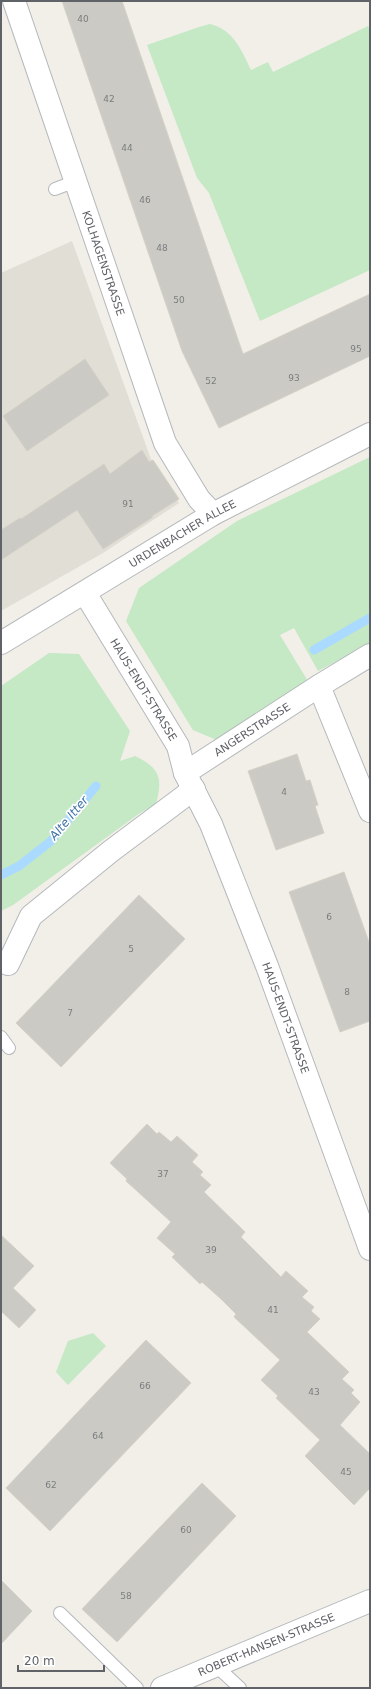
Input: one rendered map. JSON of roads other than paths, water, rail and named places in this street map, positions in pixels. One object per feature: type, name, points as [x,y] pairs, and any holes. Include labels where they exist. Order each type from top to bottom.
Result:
[{"type":"street","name":"KOLHAGENSTRASSE","points":[[14,1],[164,443],[199,499],[213,514]]},
{"type":"street","name":"URDENBACHER ALLEE","points":[[1,643],[213,514],[370,434]]},
{"type":"street","name":"HAUS-ENDT-STRASSE","points":[[85,593],[178,746],[190,781],[211,824],[267,966],[370,1249]]},
{"type":"street","name":"ANGERSTRASSE","points":[[190,781],[319,686],[370,655]]},
{"type":"street","points":[[319,686],[370,811]]},
{"type":"street","points":[[5,968],[31,916],[111,851],[190,781]]},
{"type":"street","name":"ROBERT-HANSEN-STRASSE","points":[[162,1688],[370,1601]]},
{"type":"lane","points":[[55,189],[76,181]]},
{"type":"lane","points":[[1,1037],[9,1048]]},
{"type":"lane","points":[[60,1613],[137,1688]]},
{"type":"lane","points":[[215,1665],[240,1688]]},
{"type":"waterway","name":"Alte Itter","points":[[314,650],[370,618]]},
{"type":"waterway","name":"Alte Itter","points":[[1,875],[19,866],[51,841],[96,786]]}]
